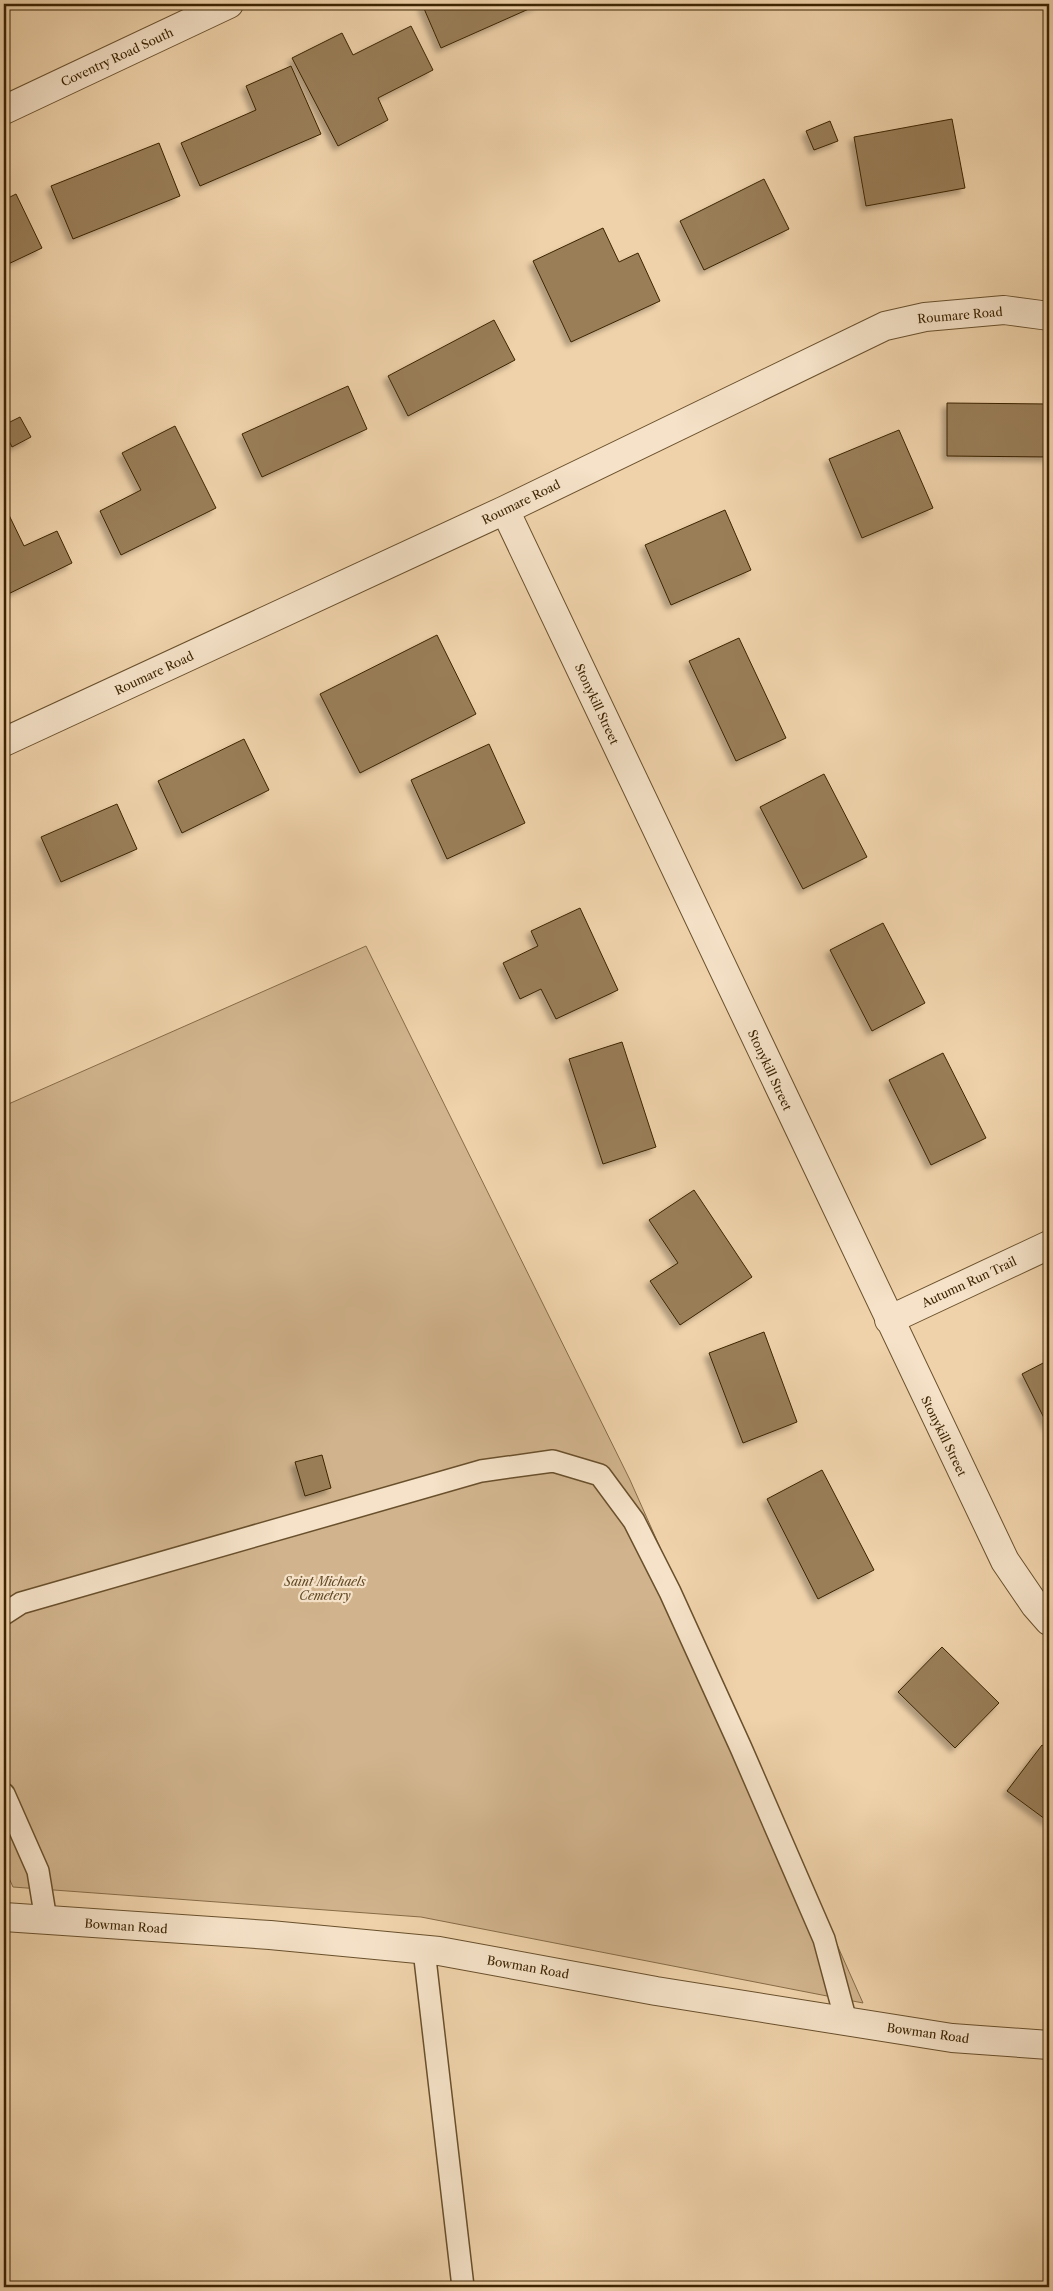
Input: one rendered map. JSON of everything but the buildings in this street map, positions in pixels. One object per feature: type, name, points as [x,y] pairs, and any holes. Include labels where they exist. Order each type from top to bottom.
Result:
[{"type":"street","name":"Coventry Road South","points":[[4,110],[229,4]]},
{"type":"street","name":"Roumare Road","points":[[4,742],[505,510],[885,326],[925,317],[1004,310],[1049,316]]},
{"type":"street","name":"Stonykill Street","points":[[505,510],[1005,1561],[1035,1605],[1049,1621]]},
{"type":"street","name":"Autumn Run Trail","points":[[889,1320],[1049,1245]]},
{"type":"street","name":"Bowman Road","points":[[4,1917],[270,1935],[424,1950],[656,1991],[952,2038],[1049,2045]]},
{"type":"lane","points":[[4,1614],[21,1603],[481,1471],[553,1461],[600,1475],[634,1521],[670,1592],[733,1731],[824,1939],[846,2021]]},
{"type":"lane","points":[[4,1794],[38,1871],[46,1920]]},
{"type":"lane","points":[[424,1950],[463,2287]]},
{"type":"green space","name":"Saint Michaels Cemetery","points":[[366,946],[630,1480],[863,2003],[421,1917],[13,1887],[4,1867],[4,1106]]}]
